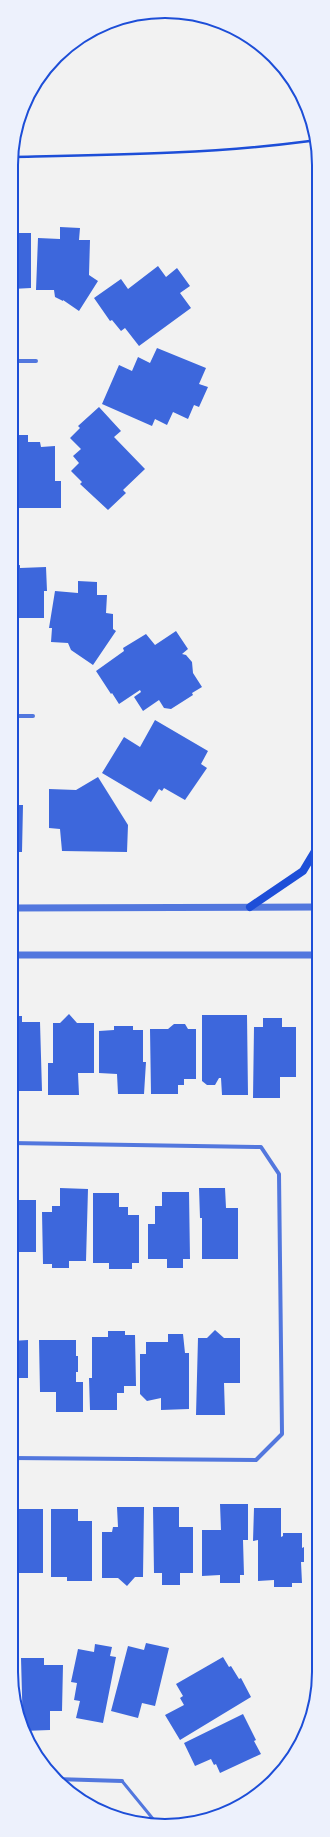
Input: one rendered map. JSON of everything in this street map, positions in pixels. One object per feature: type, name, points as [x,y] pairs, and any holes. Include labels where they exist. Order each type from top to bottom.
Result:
[{"type":"main road","points":[[250,907],[303,871],[312,856]]},
{"type":"street","points":[[18,361],[36,361]]},
{"type":"street","points":[[18,716],[33,716]]},
{"type":"street","points":[[18,908],[312,907]]},
{"type":"street","points":[[18,955],[312,955]]},
{"type":"street","points":[[18,1143],[261,1147],[279,1174],[282,1434],[256,1460],[18,1458]]},
{"type":"street","points":[[64,1779],[122,1781]]},
{"type":"lane","points":[[122,1781],[153,1819]]},
{"type":"path","points":[[18,157],[146,154],[217,150],[310,141]]},
{"type":"building","points":[[60,227],[80,228],[79,240],[90,240],[89,275],[98,281],[79,311],[63,300],[55,297],[54,290],[36,290],[38,238],[60,239]]},
{"type":"building","points":[[18,233],[31,233],[31,288],[18,289]]},
{"type":"building","points":[[158,266],[166,277],[177,268],[190,286],[180,293],[191,308],[139,346],[125,328],[121,331],[112,320],[110,321],[94,298],[121,279],[128,289]]},
{"type":"building","points":[[157,348],[206,368],[199,384],[208,387],[199,407],[194,405],[188,419],[173,412],[167,425],[155,419],[152,426],[102,404],[119,365],[132,371],[138,357],[150,363]]},
{"type":"building","points":[[99,407],[121,431],[114,437],[145,469],[123,490],[126,493],[108,510],[80,484],[82,482],[71,471],[79,463],[73,456],[81,449],[70,438],[80,428],[78,426]]},
{"type":"building","points":[[18,435],[28,435],[28,442],[40,442],[41,447],[55,446],[55,481],[61,481],[61,508],[18,508]]},
{"type":"building","points":[[18,565],[20,565],[20,568],[46,567],[47,591],[44,591],[44,618],[18,618]]},
{"type":"building","points":[[78,581],[97,582],[97,595],[107,595],[106,613],[113,614],[113,629],[116,631],[93,665],[71,650],[68,643],[51,642],[52,628],[49,628],[55,591],[78,593]]},
{"type":"building","points":[[176,631],[188,649],[182,654],[186,655],[192,662],[193,673],[202,687],[192,693],[193,695],[171,709],[164,708],[159,700],[143,711],[134,697],[141,692],[140,690],[119,704],[96,671],[124,651],[123,648],[146,634],[155,645]]},
{"type":"building","points":[[155,720],[208,751],[201,764],[207,768],[185,800],[164,788],[162,791],[159,789],[151,802],[102,773],[124,737],[140,747]]},
{"type":"building","points":[[98,777],[128,825],[127,852],[62,851],[60,829],[49,828],[49,789],[76,790]]},
{"type":"building","points":[[18,805],[23,805],[22,852],[18,852]]},
{"type":"building","points":[[69,1014],[77,1023],[94,1023],[94,1073],[78,1073],[79,1095],[48,1095],[48,1063],[53,1063],[53,1023],[60,1023]]},
{"type":"building","points":[[202,1015],[247,1015],[248,1095],[222,1095],[221,1078],[219,1078],[215,1085],[207,1085],[202,1081]]},
{"type":"building","points":[[18,1016],[22,1016],[22,1022],[40,1022],[42,1091],[18,1091]]},
{"type":"building","points":[[263,1018],[282,1018],[282,1027],[296,1027],[296,1077],[280,1077],[280,1098],[253,1098],[254,1027],[263,1027]]},
{"type":"building","points":[[174,1024],[185,1024],[188,1029],[196,1029],[196,1079],[184,1079],[184,1085],[178,1085],[178,1094],[151,1094],[150,1029],[168,1029]]},
{"type":"building","points":[[114,1026],[133,1026],[133,1030],[143,1030],[143,1062],[146,1062],[144,1094],[118,1094],[117,1074],[99,1073],[99,1031],[114,1030]]},
{"type":"building","points":[[60,1188],[88,1189],[86,1261],[69,1261],[69,1268],[52,1268],[52,1264],[43,1264],[42,1212],[52,1212],[52,1206],[60,1206]]},
{"type":"building","points":[[199,1188],[225,1188],[226,1208],[238,1208],[238,1259],[202,1259],[202,1218],[200,1218]]},
{"type":"building","points":[[162,1192],[189,1192],[190,1259],[183,1259],[183,1268],[167,1268],[167,1259],[148,1259],[148,1224],[155,1224],[155,1206],[162,1206]]},
{"type":"building","points":[[93,1193],[119,1193],[119,1207],[128,1207],[128,1215],[139,1215],[139,1263],[132,1263],[132,1269],[109,1269],[109,1263],[93,1263]]},
{"type":"building","points":[[18,1200],[36,1200],[36,1252],[18,1252]]},
{"type":"building","points":[[215,1330],[224,1338],[240,1338],[240,1383],[224,1383],[225,1415],[196,1415],[198,1338],[207,1338]]},
{"type":"building","points":[[108,1331],[125,1331],[125,1335],[135,1335],[136,1386],[124,1386],[124,1393],[117,1393],[117,1410],[90,1410],[89,1378],[92,1378],[92,1337],[108,1337]]},
{"type":"building","points":[[168,1334],[183,1334],[185,1353],[189,1353],[189,1409],[161,1410],[161,1398],[147,1401],[140,1394],[140,1354],[146,1354],[146,1342],[168,1342]]},
{"type":"building","points":[[28,1340],[28,1378],[19,1378],[18,1382],[18,1341]]},
{"type":"building","points":[[39,1340],[76,1340],[78,1372],[76,1372],[76,1382],[83,1382],[83,1412],[56,1412],[56,1392],[40,1392]]},
{"type":"building","points":[[220,1504],[248,1504],[248,1540],[243,1540],[244,1575],[240,1575],[240,1583],[220,1583],[220,1575],[202,1576],[202,1530],[221,1530]]},
{"type":"building","points":[[117,1507],[144,1507],[143,1577],[135,1577],[127,1586],[118,1578],[102,1578],[102,1532],[112,1532],[113,1527],[118,1527]]},
{"type":"building","points":[[153,1507],[179,1507],[179,1527],[193,1527],[193,1573],[180,1573],[180,1585],[162,1585],[162,1573],[154,1573]]},
{"type":"building","points":[[254,1508],[281,1508],[281,1537],[283,1536],[283,1533],[302,1533],[304,1562],[301,1562],[302,1583],[292,1583],[292,1587],[274,1587],[274,1580],[258,1581],[258,1540],[253,1541]]},
{"type":"building","points":[[18,1509],[43,1509],[43,1573],[18,1573]]},
{"type":"building","points":[[51,1509],[78,1509],[78,1521],[92,1521],[92,1581],[67,1581],[67,1577],[51,1577]]},
{"type":"building","points":[[146,1643],[169,1648],[155,1706],[142,1703],[138,1718],[111,1711],[128,1646],[144,1650]]},
{"type":"building","points":[[95,1644],[112,1647],[110,1656],[116,1657],[103,1723],[76,1718],[80,1701],[74,1700],[77,1683],[71,1682],[78,1649],[94,1652]]},
{"type":"building","points":[[223,1657],[239,1679],[241,1678],[251,1697],[180,1740],[165,1715],[184,1705],[180,1698],[183,1696],[176,1684]]},
{"type":"building","points":[[21,1658],[44,1658],[44,1665],[63,1665],[62,1711],[50,1711],[50,1730],[30,1731],[22,1707]]},
{"type":"building","points":[[243,1714],[261,1754],[220,1773],[216,1764],[214,1765],[211,1759],[195,1766],[184,1743]]}]
